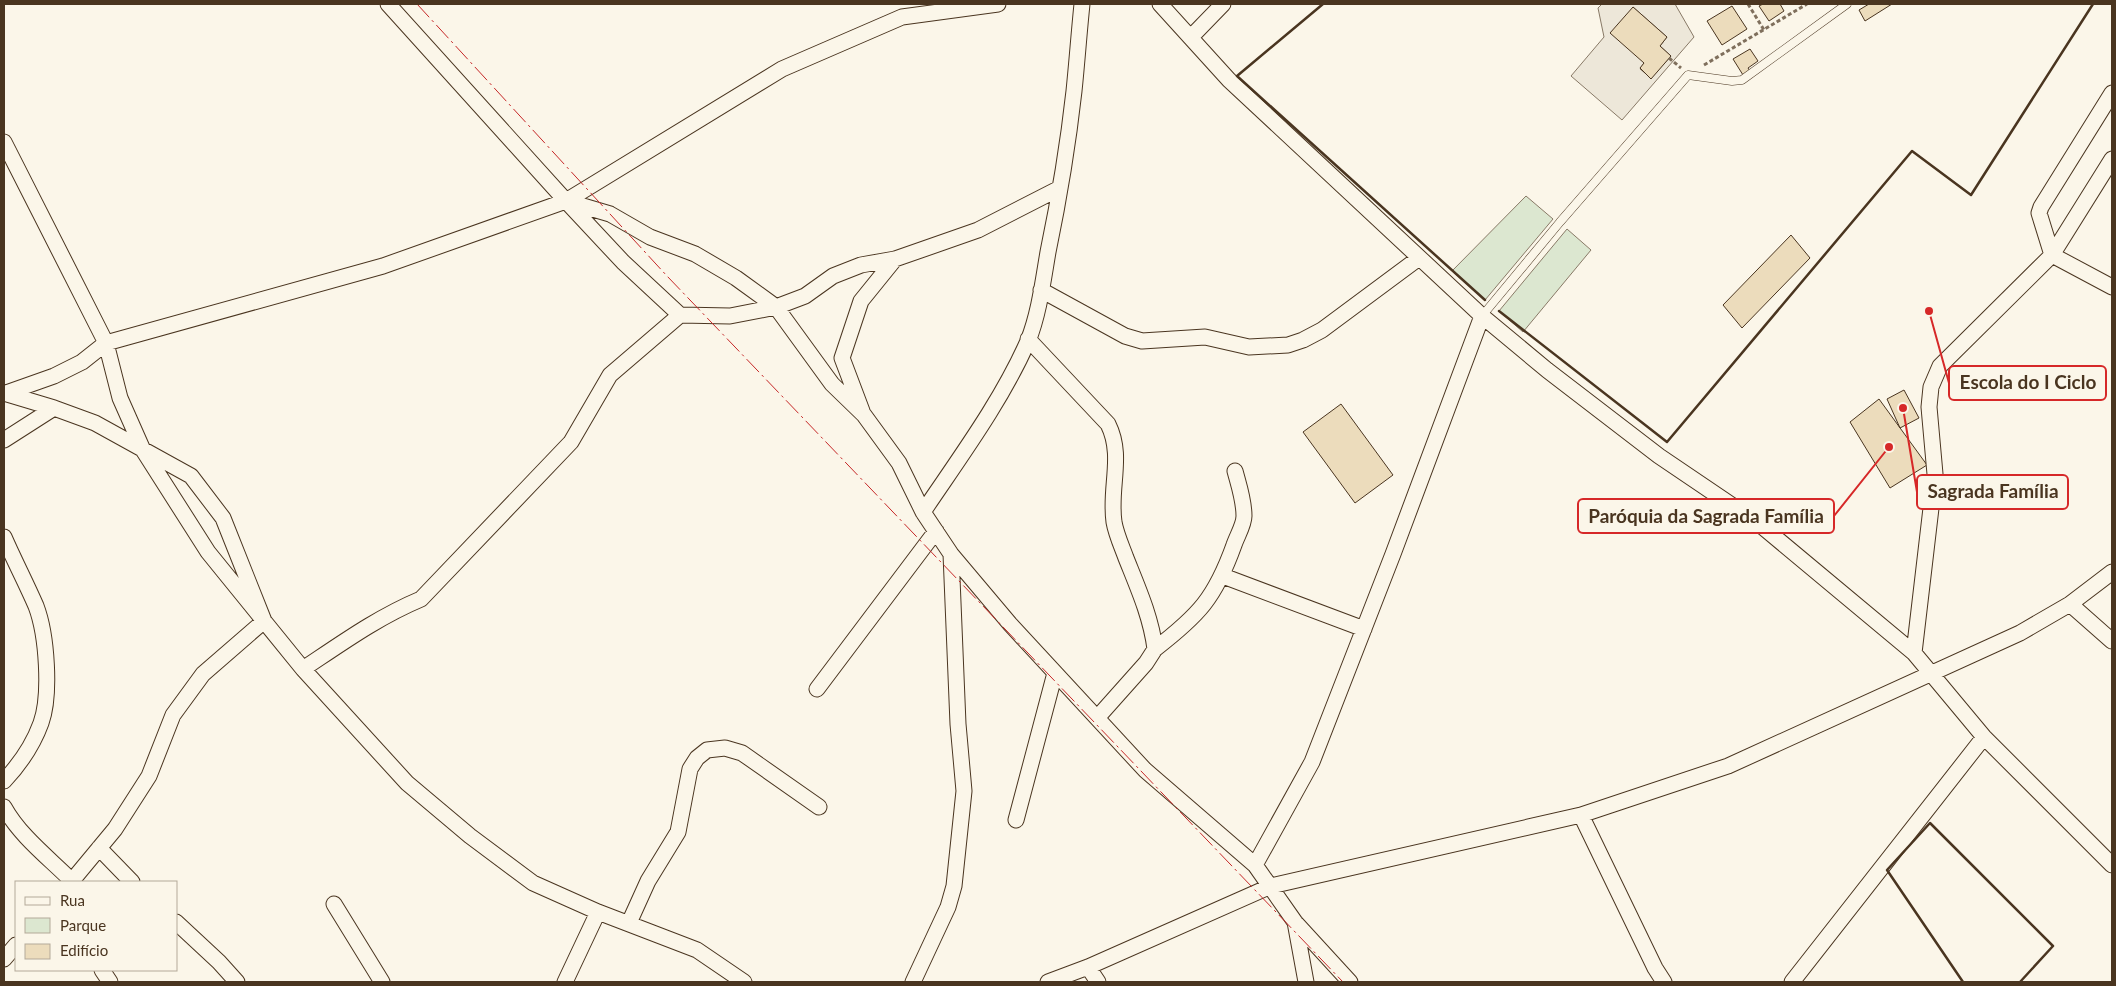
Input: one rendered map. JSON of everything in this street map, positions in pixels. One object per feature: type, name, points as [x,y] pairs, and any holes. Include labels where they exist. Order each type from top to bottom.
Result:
[{"type":"street","points":[[5,393],[54,376],[82,362],[106,343],[383,266],[566,201],[798,61],[902,17],[998,4]]},
{"type":"street","points":[[923,512],[972,441],[1007,382],[1028,339],[1041,290],[1060,188],[1074,89],[1075,58],[1082,4]]},
{"type":"street","points":[[1160,4],[1229,80],[1482,316],[1547,370],[1659,456],[1758,523],[1914,653],[1984,737],[2112,865]]},
{"type":"street","points":[[1191,37],[1223,4]]},
{"type":"street","points":[[395,7],[566,201],[624,262],[680,316]]},
{"type":"street","points":[[2112,93],[2040,207],[2040,220],[2052,254],[2112,287]]},
{"type":"street","points":[[4,142],[106,343],[120,398],[143,450],[208,552],[304,669],[407,783],[470,836],[533,883],[598,912],[697,950],[744,982]]},
{"type":"street","points":[[1914,653],[1935,474],[1929,407],[1931,387],[1940,366],[2052,254],[2112,159]]},
{"type":"street","points":[[304,669],[369,625],[391,612],[421,599],[571,442],[610,375],[680,316],[730,316],[776,307],[805,296],[833,276],[861,264],[895,259],[978,230],[1060,188]]},
{"type":"street","points":[[566,201],[610,214],[650,237],[694,254],[736,278],[776,307],[832,384],[864,414],[899,463],[923,512],[951,554],[1010,624],[1145,770],[1255,865],[1295,922],[1350,982]]},
{"type":"street","points":[[1041,290],[1125,336],[1142,341],[1205,336],[1249,347],[1288,345],[1322,330],[1419,258]]},
{"type":"street","points":[[864,414],[842,358],[861,301],[895,259]]},
{"type":"street","points":[[1255,865],[1312,762],[1482,316]]},
{"type":"street","points":[[1028,339],[1108,424],[1115,439],[1116,452],[1112,502],[1114,524],[1152,626],[1156,649]]},
{"type":"street","points":[[5,393],[95,423],[190,476],[223,518],[264,621]]},
{"type":"street","points":[[4,440],[54,408]]},
{"type":"street","points":[[1097,718],[1156,649],[1190,622],[1207,601],[1223,576],[1244,519],[1243,498],[1235,471]]},
{"type":"street","points":[[817,689],[936,532]]},
{"type":"street","points":[[4,536],[36,607],[44,634],[47,663],[42,722],[30,748],[4,781]]},
{"type":"street","points":[[913,982],[948,907],[954,886],[964,791],[958,724],[951,554]]},
{"type":"street","points":[[1048,982],[1088,968],[1271,886],[1581,815],[1728,766],[2020,633],[2070,604],[2112,572]]},
{"type":"street","points":[[1223,576],[1364,629]]},
{"type":"street","points":[[2070,604],[2112,641]]},
{"type":"street","points":[[4,807],[10,818],[30,840],[72,881],[115,829],[149,776],[174,715],[203,674],[264,621]]},
{"type":"street","points":[[1016,820],[1055,673]]},
{"type":"street","points":[[1792,982],[1984,737]]},
{"type":"street","points":[[629,923],[648,881],[678,832],[690,769],[697,758],[707,750],[725,748],[742,753],[819,807]]},
{"type":"street","points":[[1581,815],[1655,968],[1664,982]]},
{"type":"street","points":[[99,848],[131,881]]},
{"type":"street","points":[[334,904],[382,982]]},
{"type":"street","points":[[565,982],[598,912]]},
{"type":"street","points":[[1295,922],[1306,982]]},
{"type":"street","points":[[178,924],[219,962],[237,982]]},
{"type":"street","points":[[4,959],[15,946]]},
{"type":"street","points":[[1088,968],[1098,982]]},
{"type":"street","points":[[103,971],[110,982]]},
{"type":"lane","points":[[1482,316],[1560,222],[1688,75],[1732,81],[1742,80],[1847,4]]},
{"type":"path","points":[[1748,4],[1764,30]]},
{"type":"path","points":[[1688,75],[1807,4]]},
{"type":"green space","points":[[1526,196],[1553,219],[1485,300],[1452,271]]},
{"type":"green space","points":[[1567,229],[1591,250],[1523,332],[1499,311]]},
{"type":"shaded area","points":[[1602,4],[1675,4],[1694,37],[1622,120],[1571,76],[1604,37],[1598,8]],"holes":[[[1633,7],[1667,37],[1660,46],[1671,56],[1651,78],[1640,69],[1644,63]]]},
{"type":"building","points":[[1763,4],[1780,4],[1784,11],[1769,21],[1759,6]]},
{"type":"building","points":[[1869,4],[1892,4],[1865,21],[1859,10]]},
{"type":"building","points":[[1732,6],[1747,29],[1722,45],[1707,21]]},
{"type":"building","points":[[1633,7],[1667,37],[1660,46],[1671,56],[1651,79],[1640,68],[1644,63],[1610,33]]},
{"type":"building","points":[[1750,49],[1758,61],[1748,68],[1750,71],[1743,75],[1733,59]]},
{"type":"building","points":[[1791,235],[1810,258],[1742,328],[1723,305]]},
{"type":"building","points":[[1904,390],[1919,418],[1900,428],[1887,399]]},
{"type":"building","points":[[1879,399],[1927,465],[1890,488],[1850,422]]},
{"type":"building","points":[[1341,404],[1393,475],[1355,503],[1303,432]]},
{"type":"wall","points":[[1323,4],[1237,76],[1485,300]]},
{"type":"wall","points":[[1499,311],[1667,442],[1912,151],[1971,195],[2093,4]]},
{"type":"wall","points":[[1963,982],[1887,870],[1930,823],[2053,946],[2020,982]]},
{"type":"power","points":[[417,4],[667,276],[1343,982]]},
{"type":"place","name":"Escola do I Ciclo","points":[[1929,311]]},
{"type":"place","name":"Sagrada Família","points":[[1903,408]]},
{"type":"place","name":"Paróquia da Sagrada Família","points":[[1889,447]]}]
